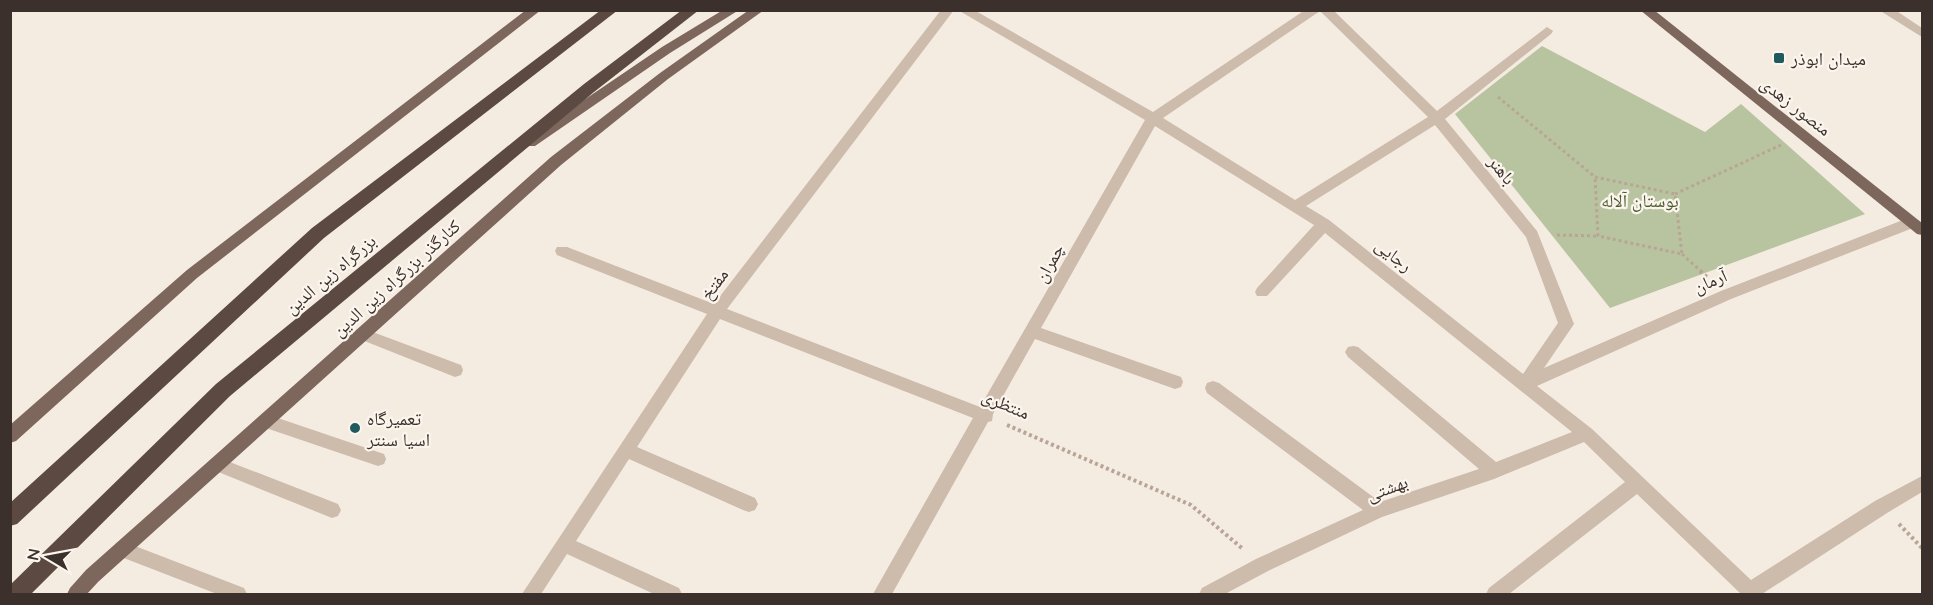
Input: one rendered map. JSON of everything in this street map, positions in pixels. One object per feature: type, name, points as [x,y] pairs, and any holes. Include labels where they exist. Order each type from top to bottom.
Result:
[{"type":"highway","name":"بزرگراه زین الدین","points":[[10,517],[318,233],[611,10]]},
{"type":"highway","name":"بزرگراه زین الدین","points":[[16,594],[223,390],[589,88],[692,10]]},
{"type":"main road","points":[[10,436],[192,274],[535,10]]},
{"type":"main road","points":[[480,177],[666,50],[733,10]]},
{"type":"main road","name":"کنارگذر بزرگراه زین الدین","points":[[76,594],[122,549],[556,161],[664,76],[758,10]]},
{"type":"main road","name":"منصور زهدی","points":[[1646,10],[1918,226]]},
{"type":"street","name":"مفتخ","points":[[531,594],[718,310],[948,10]]},
{"type":"street","name":"رجایی","points":[[964,10],[1153,118],[1324,225],[1586,434],[1751,593]]},
{"type":"street","name":"چمران","points":[[882,594],[986,416],[1153,118],[1314,10]]},
{"type":"street","name":"باهنر","points":[[1325,10],[1437,118],[1532,235],[1566,324],[1526,384]]},
{"type":"street","points":[[1885,10],[1923,33]]},
{"type":"street","points":[[1296,206],[1437,118],[1547,31]]},
{"type":"street","points":[[1262,292],[1324,225]]},
{"type":"street","name":"آرمان","points":[[1526,384],[1726,295],[1918,226]]},
{"type":"street","name":"منتظری","points":[[562,251],[986,416]]},
{"type":"street","points":[[1033,332],[1174,382]]},
{"type":"street","points":[[362,334],[455,370]]},
{"type":"street","points":[[1353,352],[1494,471]]},
{"type":"street","points":[[1213,388],[1378,511]]},
{"type":"street","points":[[266,421],[378,459]]},
{"type":"street","name":"بهشتی","points":[[1208,594],[1262,565],[1378,511],[1494,471],[1586,434]]},
{"type":"street","points":[[626,450],[749,504]]},
{"type":"street","points":[[217,464],[332,510]]},
{"type":"street","points":[[1495,594],[1636,484]]},
{"type":"street","points":[[1751,593],[1881,507],[1923,484]]},
{"type":"street","points":[[564,544],[673,594]]},
{"type":"street","points":[[122,549],[238,594]]},
{"type":"path","points":[[1481,84],[1594,177],[1675,194],[1804,135]]},
{"type":"path","points":[[1594,177],[1598,236]]},
{"type":"path","points":[[1675,194],[1682,254]]},
{"type":"path","points":[[1532,235],[1598,236],[1682,254],[1726,295]]},
{"type":"path","name":"منتظری","points":[[986,416],[1191,505],[1262,565]]},
{"type":"path","points":[[1881,507],[1923,548]]},
{"type":"green space","name":"بوستان آلاله","points":[[1542,46],[1705,132],[1741,104],[1865,214],[1610,308],[1455,114]]},
{"type":"place","name":"میدان ابوذر","points":[[1779,58]]},
{"type":"place","name":"تعمیرگاه اسیا سنتر","points":[[355,428]]}]
